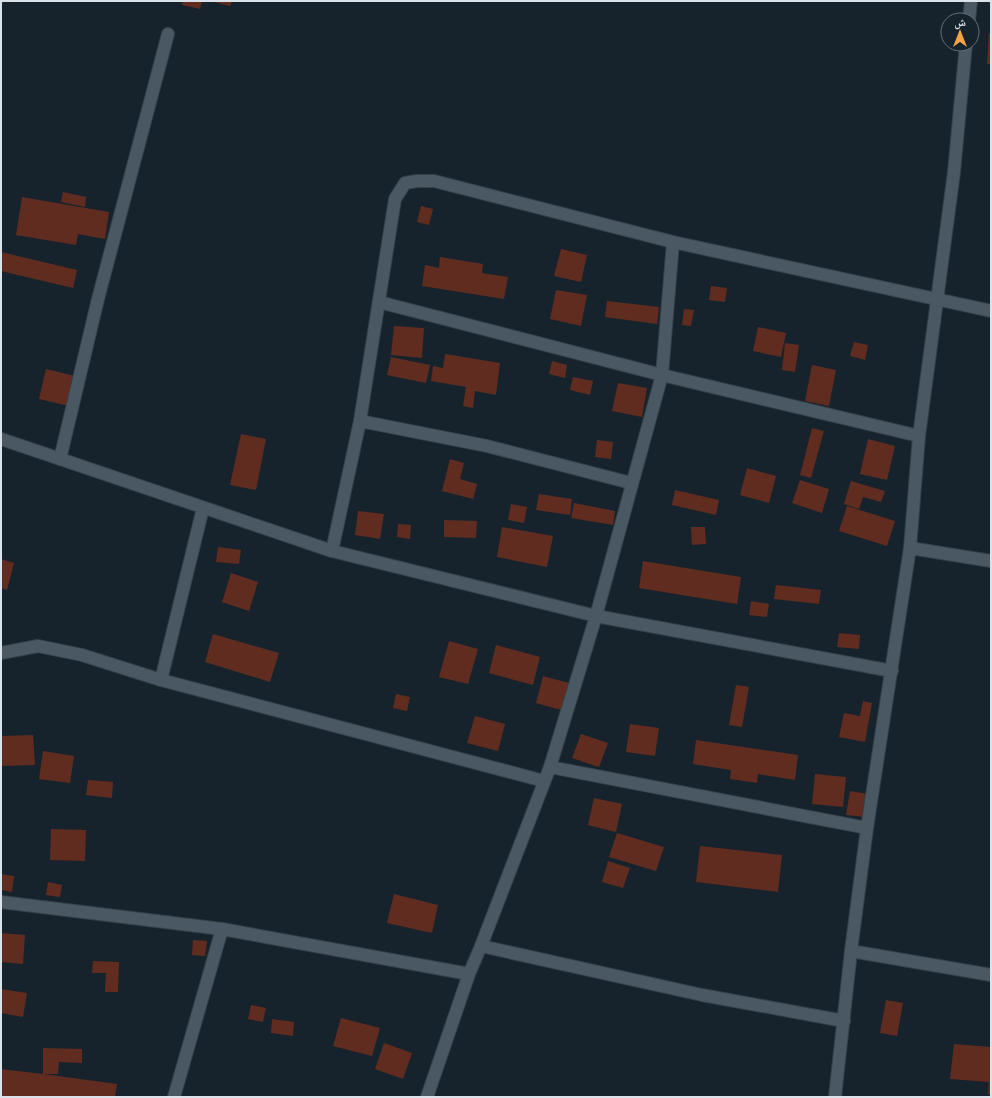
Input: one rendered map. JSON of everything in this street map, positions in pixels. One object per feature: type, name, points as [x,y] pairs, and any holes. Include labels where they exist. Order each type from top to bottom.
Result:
[{"type":"street","points":[[969,12],[970,1]]},
{"type":"street","points":[[60,459],[98,298],[168,34]]},
{"type":"street","points":[[835,1097],[851,951],[867,828],[910,548],[919,436],[954,172],[965,52]]},
{"type":"street","points":[[332,551],[360,421],[395,199],[405,183],[434,181],[673,242],[991,311]]},
{"type":"street","points":[[427,1097],[469,974],[550,767],[596,616],[631,483],[662,376],[673,242]]},
{"type":"street","points":[[379,302],[662,376],[919,436]]},
{"type":"street","points":[[360,421],[488,446],[631,483]]},
{"type":"street","points":[[1,438],[332,551],[596,616],[892,671]]},
{"type":"street","points":[[161,680],[203,508]]},
{"type":"street","points":[[910,548],[991,561]]},
{"type":"street","points":[[1,653],[38,646],[82,655],[161,680],[544,781]]},
{"type":"street","points":[[550,767],[867,828]]},
{"type":"street","points":[[1,902],[222,929],[469,974]]},
{"type":"street","points":[[174,1097],[222,929]]},
{"type":"street","points":[[481,946],[702,995],[844,1021]]},
{"type":"street","points":[[851,951],[991,975]]},
{"type":"building","points":[[183,1],[202,1],[200,9],[182,5]]},
{"type":"building","points":[[211,1],[232,1],[230,6]]},
{"type":"building","points":[[989,33],[991,34],[991,64],[987,64]]},
{"type":"building","points":[[63,192],[86,197],[85,207],[61,202]]},
{"type":"building","points":[[22,197],[109,212],[105,239],[78,234],[76,245],[16,235]]},
{"type":"building","points":[[421,206],[433,209],[429,225],[417,222]]},
{"type":"building","points":[[561,249],[587,255],[581,282],[554,276]]},
{"type":"building","points":[[1,252],[77,270],[73,288],[1,271]]},
{"type":"building","points":[[440,257],[483,264],[482,273],[508,277],[504,299],[422,286],[425,265],[439,268]]},
{"type":"building","points":[[711,286],[727,288],[725,302],[709,300]]},
{"type":"building","points":[[556,290],[587,295],[581,326],[550,319]]},
{"type":"building","points":[[607,301],[659,307],[657,324],[605,317]]},
{"type":"building","points":[[684,309],[694,310],[691,326],[682,325]]},
{"type":"building","points":[[394,326],[424,328],[422,358],[391,355]]},
{"type":"building","points":[[758,327],[786,333],[781,357],[753,351]]},
{"type":"building","points":[[854,342],[868,345],[865,360],[850,356]]},
{"type":"building","points":[[785,343],[799,345],[795,372],[782,370]]},
{"type":"building","points":[[445,354],[500,363],[496,395],[475,391],[473,408],[463,406],[466,387],[431,381],[433,366],[443,368]]},
{"type":"building","points":[[391,357],[430,365],[426,383],[387,375]]},
{"type":"building","points":[[552,361],[567,365],[565,378],[549,374]]},
{"type":"building","points":[[812,365],[836,370],[829,406],[805,401]]},
{"type":"building","points":[[46,369],[75,376],[69,406],[39,399]]},
{"type":"building","points":[[573,377],[593,381],[590,395],[570,390]]},
{"type":"building","points":[[618,383],[647,388],[642,417],[612,411]]},
{"type":"building","points":[[812,428],[824,431],[811,478],[800,475]]},
{"type":"building","points":[[241,434],[266,439],[256,490],[230,485]]},
{"type":"building","points":[[868,439],[895,446],[887,480],[860,474]]},
{"type":"building","points":[[597,440],[613,442],[611,459],[595,457]]},
{"type":"building","points":[[450,459],[464,463],[460,479],[477,484],[473,499],[442,491]]},
{"type":"building","points":[[747,468],[776,476],[769,503],[740,495]]},
{"type":"building","points":[[800,480],[829,489],[822,513],[792,503]]},
{"type":"building","points":[[851,481],[885,491],[881,502],[863,497],[859,509],[844,504]]},
{"type":"building","points":[[675,490],[719,500],[716,515],[672,505]]},
{"type":"building","points":[[539,494],[572,499],[570,515],[536,510]]},
{"type":"building","points":[[574,503],[615,511],[613,525],[571,518]]},
{"type":"building","points":[[511,504],[527,507],[524,523],[508,520]]},
{"type":"building","points":[[847,506],[895,521],[887,546],[839,531]]},
{"type":"building","points":[[358,511],[384,514],[380,539],[355,535]]},
{"type":"building","points":[[444,520],[477,521],[476,538],[444,537]]},
{"type":"building","points":[[398,524],[411,525],[410,539],[397,537]]},
{"type":"building","points":[[502,527],[553,536],[547,567],[497,557]]},
{"type":"building","points":[[691,527],[705,527],[706,544],[692,545]]},
{"type":"building","points":[[218,547],[241,550],[239,564],[216,562]]},
{"type":"building","points":[[1,559],[14,563],[7,590],[1,588]]},
{"type":"building","points":[[643,561],[741,577],[737,604],[639,588]]},
{"type":"building","points":[[231,573],[258,582],[249,611],[222,602]]},
{"type":"building","points":[[776,585],[821,590],[819,604],[774,599]]},
{"type":"building","points":[[751,601],[769,604],[767,617],[749,615]]},
{"type":"building","points":[[839,633],[860,635],[859,649],[837,647]]},
{"type":"building","points":[[213,634],[279,653],[270,682],[205,662]]},
{"type":"building","points":[[449,641],[478,649],[468,684],[439,677]]},
{"type":"building","points":[[496,645],[540,657],[533,685],[489,673]]},
{"type":"building","points":[[543,676],[569,683],[561,710],[536,703]]},
{"type":"building","points":[[736,685],[749,687],[742,727],[729,725]]},
{"type":"building","points":[[396,694],[410,697],[407,711],[393,708]]},
{"type":"building","points":[[863,701],[872,703],[865,742],[839,737],[844,713],[860,716]]},
{"type":"building","points":[[475,716],[505,724],[498,751],[467,743]]},
{"type":"building","points":[[630,724],[659,728],[655,756],[626,752]]},
{"type":"building","points":[[581,734],[608,743],[599,767],[572,758]]},
{"type":"building","points":[[33,735],[35,765],[1,766],[1,736]]},
{"type":"building","points":[[696,740],[798,755],[795,780],[758,774],[757,783],[730,779],[731,770],[693,764]]},
{"type":"building","points":[[43,751],[74,756],[70,783],[39,779]]},
{"type":"building","points":[[815,774],[846,777],[843,807],[812,804]]},
{"type":"building","points":[[88,780],[113,782],[112,798],[86,795]]},
{"type":"building","points":[[850,791],[868,794],[865,817],[846,815]]},
{"type":"building","points":[[594,798],[622,804],[616,832],[588,825]]},
{"type":"building","points":[[51,829],[86,830],[85,861],[50,860]]},
{"type":"building","points":[[617,833],[664,847],[656,871],[609,857]]},
{"type":"building","points":[[700,846],[782,855],[778,892],[696,882]]},
{"type":"building","points":[[608,861],[630,868],[623,888],[602,882]]},
{"type":"building","points":[[1,874],[14,876],[12,892],[1,890]]},
{"type":"building","points":[[48,882],[62,885],[60,897],[46,895]]},
{"type":"building","points":[[394,894],[438,905],[432,933],[387,923]]},
{"type":"building","points":[[1,933],[25,935],[23,964],[1,962]]},
{"type":"building","points":[[193,940],[207,941],[205,956],[192,955]]},
{"type":"building","points":[[93,961],[119,962],[118,992],[105,992],[106,973],[92,973]]},
{"type":"building","points":[[1,989],[27,993],[23,1017],[1,1013]]},
{"type":"building","points":[[886,1000],[903,1003],[897,1036],[880,1033]]},
{"type":"building","points":[[251,1005],[266,1008],[263,1022],[248,1019]]},
{"type":"building","points":[[341,1018],[380,1028],[372,1056],[333,1046]]},
{"type":"building","points":[[272,1019],[294,1022],[293,1036],[271,1033]]},
{"type":"building","points":[[384,1043],[412,1053],[403,1079],[375,1069]]},
{"type":"building","points":[[954,1044],[991,1047],[991,1095],[988,1094],[989,1082],[950,1079]]},
{"type":"building","points":[[43,1048],[82,1049],[82,1063],[59,1062],[58,1074],[43,1074]]},
{"type":"building","points":[[1,1069],[117,1084],[115,1097],[1,1097]]}]
